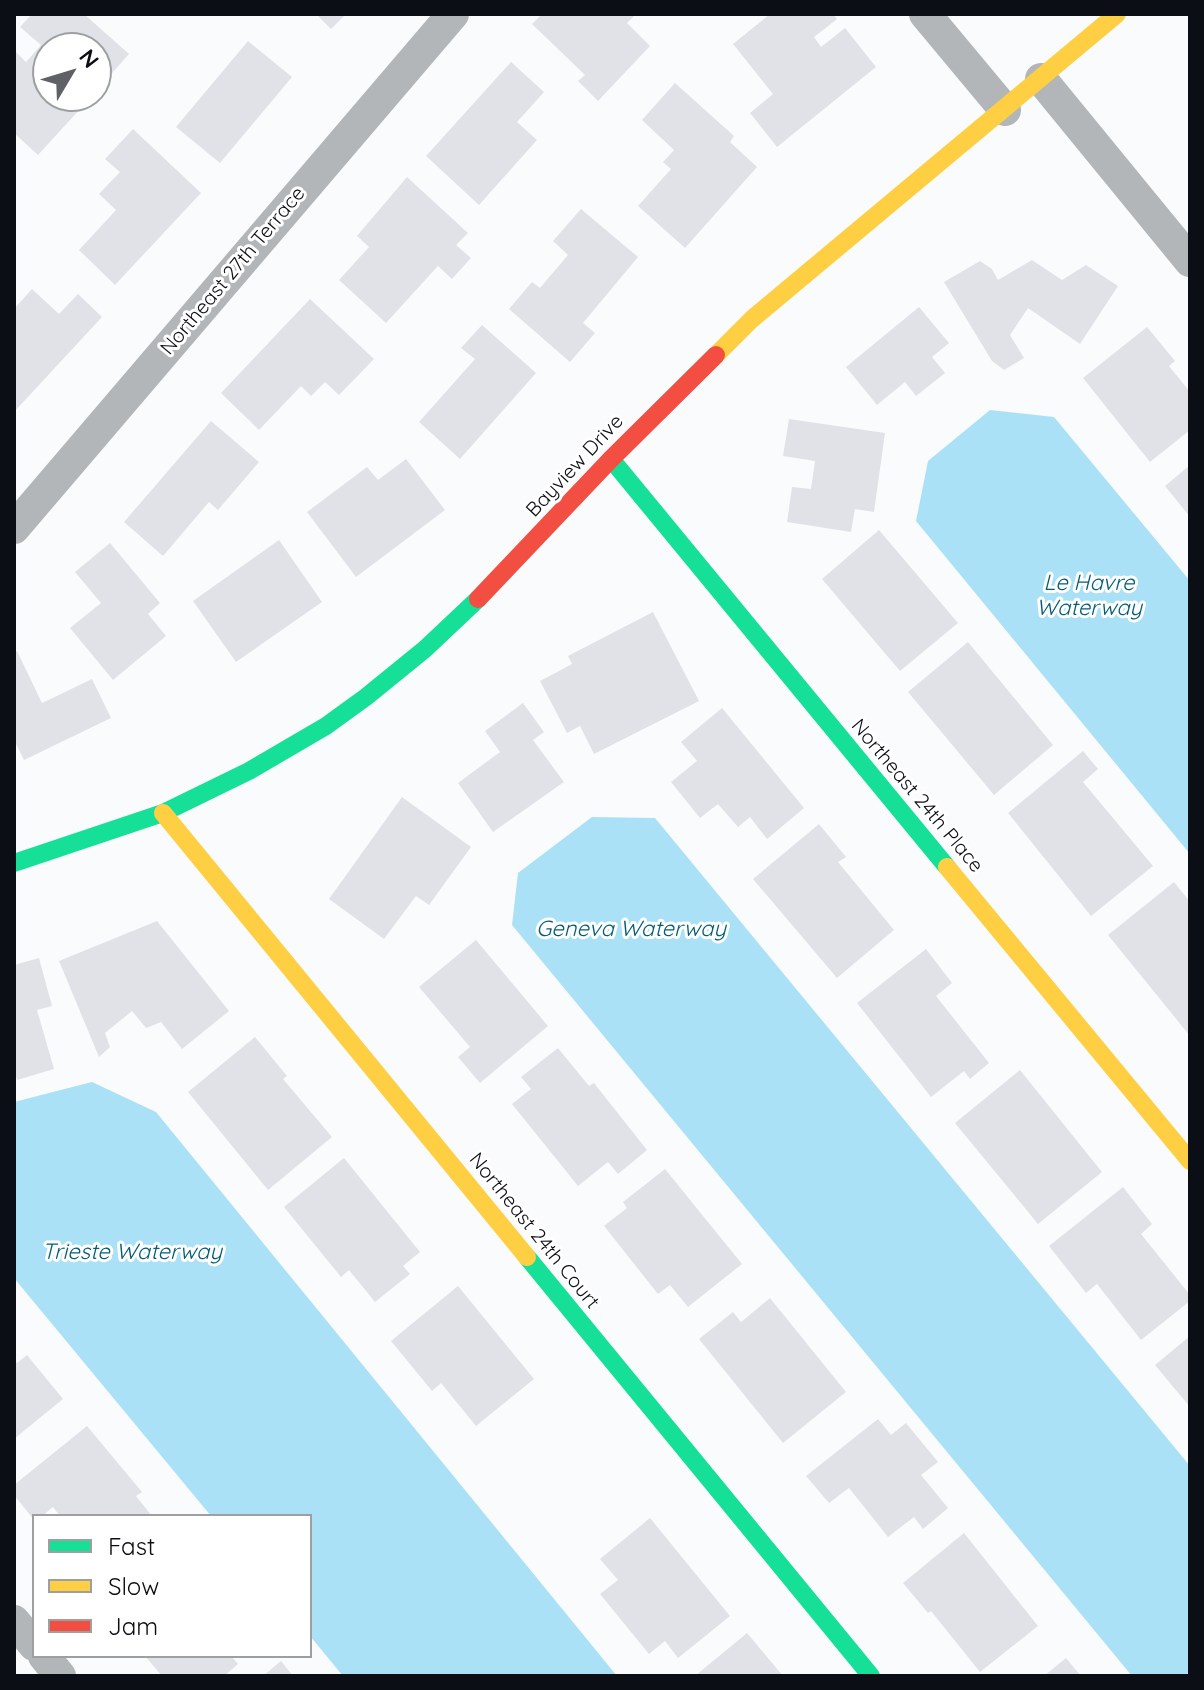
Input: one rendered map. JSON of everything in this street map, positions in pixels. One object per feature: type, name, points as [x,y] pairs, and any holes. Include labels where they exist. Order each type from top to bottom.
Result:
[{"type":"street","name":"Northeast 27th Terrace","points":[[14,528],[453,14]]},
{"type":"street","points":[[925,14],[1005,110]]},
{"type":"street","name":"Bayview Drive","points":[[14,863],[163,813],[249,771],[326,726],[366,697],[425,649],[497,582],[611,459],[752,319],[1117,14]]},
{"type":"street","points":[[1041,79],[1190,261]]},
{"type":"street","name":"Northeast 24th Place","points":[[611,459],[1190,1161]]},
{"type":"street","name":"Northeast 24th Court","points":[[163,813],[871,1676]]},
{"type":"street","points":[[14,1621],[32,1643]]},
{"type":"street","points":[[46,1658],[60,1676]]},
{"type":"water","name":"Le Havre Waterway","points":[[990,410],[1054,417],[1190,581],[1190,854],[916,521],[928,461]]},
{"type":"water","name":"Geneva Waterway","points":[[592,817],[655,818],[1190,1466],[1190,1676],[1132,1676],[512,925],[518,873]]},
{"type":"water","name":"Trieste Waterway","points":[[92,1082],[156,1112],[617,1676],[343,1676],[312,1638],[312,1514],[209,1514],[14,1278],[14,1102]]},
{"type":"building","points":[[32,14],[84,14],[104,32],[32,32],[32,37],[20,27]]},
{"type":"building","points":[[316,14],[346,14],[331,29]]},
{"type":"building","points":[[542,14],[636,14],[627,23],[650,46],[598,101],[578,81],[585,75],[532,24]]},
{"type":"building","points":[[770,14],[833,14],[837,19],[814,37],[821,47],[845,28],[876,67],[777,147],[750,113],[773,94],[733,44]]},
{"type":"building","points":[[112,39],[129,54],[112,73]]},
{"type":"building","points":[[248,41],[292,77],[220,163],[176,127]]},
{"type":"building","points":[[14,50],[26,62],[32,55],[32,112],[77,112],[38,155],[14,133]]},
{"type":"building","points":[[511,62],[544,92],[517,122],[537,140],[479,205],[426,156]]},
{"type":"building","points":[[675,83],[734,136],[730,142],[757,167],[685,248],[638,206],[671,169],[663,162],[674,150],[642,120]]},
{"type":"building","points":[[133,129],[201,193],[115,285],[79,250],[116,210],[99,194],[120,172],[105,159]]},
{"type":"building","points":[[407,177],[468,233],[456,245],[471,258],[452,279],[438,266],[386,323],[339,280],[369,247],[357,236]]},
{"type":"building","points":[[581,209],[638,257],[583,323],[595,333],[570,362],[509,309],[532,282],[540,288],[568,255],[553,241]]},
{"type":"building","points":[[1032,260],[1062,280],[1086,265],[1118,286],[1080,344],[1028,308],[1010,335],[1024,358],[1004,370],[992,361],[944,282],[980,261],[992,269],[998,280]]},
{"type":"building","points":[[32,289],[59,314],[78,294],[102,317],[14,412],[14,309]]},
{"type":"building","points":[[310,299],[374,359],[339,395],[325,382],[311,396],[301,386],[259,430],[221,393]]},
{"type":"building","points":[[919,307],[949,343],[932,357],[945,373],[916,396],[905,382],[877,405],[846,367]]},
{"type":"building","points":[[482,325],[536,373],[460,459],[419,422],[475,359],[461,348]]},
{"type":"building","points":[[1147,327],[1175,361],[1169,366],[1190,392],[1190,430],[1150,462],[1083,378]]},
{"type":"building","points":[[789,419],[885,433],[874,512],[855,509],[851,532],[787,522],[792,487],[811,489],[815,461],[783,456]]},
{"type":"building","points":[[211,421],[259,462],[218,510],[209,502],[163,556],[124,522]]},
{"type":"building","points":[[406,459],[445,510],[356,577],[307,512],[367,467],[378,480]]},
{"type":"building","points":[[1190,465],[1190,517],[1165,486]]},
{"type":"building","points":[[879,530],[958,623],[900,671],[822,579]]},
{"type":"building","points":[[279,540],[322,602],[236,662],[193,601]]},
{"type":"building","points":[[110,543],[160,603],[148,614],[166,636],[113,680],[70,628],[101,603],[75,572]]},
{"type":"building","points":[[653,612],[699,701],[594,754],[580,726],[567,733],[540,681],[572,664],[568,656]]},
{"type":"building","points":[[968,642],[1053,745],[994,795],[908,692]]},
{"type":"building","points":[[17,651],[42,703],[92,679],[111,718],[24,760],[14,740],[14,653]]},
{"type":"building","points":[[523,703],[544,732],[533,740],[564,782],[493,832],[458,783],[500,752],[485,731]]},
{"type":"building","points":[[722,708],[804,808],[767,839],[750,817],[738,827],[718,804],[700,818],[671,782],[697,761],[681,742]]},
{"type":"building","points":[[1083,751],[1098,769],[1083,782],[1153,866],[1091,916],[1008,813]]},
{"type":"building","points":[[402,797],[471,847],[429,905],[416,896],[384,939],[329,899]]},
{"type":"building","points":[[819,824],[846,857],[838,862],[894,930],[837,978],[753,879]]},
{"type":"building","points":[[1174,882],[1190,902],[1190,1036],[1108,935]]},
{"type":"building","points":[[157,921],[229,1011],[182,1049],[161,1022],[146,1028],[132,1011],[105,1033],[110,1047],[99,1057],[59,961]]},
{"type":"building","points":[[476,940],[548,1026],[480,1083],[458,1057],[470,1047],[419,987]]},
{"type":"building","points":[[926,949],[952,983],[936,996],[989,1063],[970,1079],[964,1071],[931,1097],[857,1003]]},
{"type":"building","points":[[39,958],[52,1006],[37,1010],[54,1069],[17,1080],[14,1069],[14,965]]},
{"type":"building","points":[[255,1037],[287,1076],[283,1079],[332,1137],[268,1190],[188,1092]]},
{"type":"building","points":[[558,1048],[589,1086],[594,1083],[647,1150],[618,1174],[608,1162],[578,1186],[512,1104],[531,1089],[521,1077]]},
{"type":"building","points":[[1020,1070],[1102,1172],[1038,1224],[955,1123]]},
{"type":"building","points":[[344,1158],[420,1252],[403,1266],[410,1274],[375,1302],[349,1270],[341,1277],[284,1207]]},
{"type":"building","points":[[665,1169],[742,1264],[688,1307],[670,1285],[658,1294],[604,1226],[627,1208],[623,1202]]},
{"type":"building","points":[[1123,1187],[1152,1224],[1141,1234],[1190,1295],[1190,1301],[1141,1340],[1097,1284],[1086,1293],[1049,1246]]},
{"type":"building","points":[[458,1286],[534,1379],[476,1426],[441,1383],[432,1391],[391,1341]]},
{"type":"building","points":[[770,1298],[846,1392],[783,1443],[699,1339],[733,1312],[741,1322]]},
{"type":"building","points":[[1190,1336],[1190,1407],[1155,1365]]},
{"type":"building","points":[[27,1355],[63,1399],[14,1439],[14,1359],[17,1363]]},
{"type":"building","points":[[878,1419],[891,1435],[906,1423],[938,1462],[921,1475],[948,1508],[923,1529],[914,1517],[888,1537],[849,1488],[829,1503],[806,1476]]},
{"type":"building","points":[[87,1426],[142,1492],[136,1496],[150,1514],[58,1514],[53,1507],[44,1514],[32,1514],[32,1518],[14,1495],[14,1485]]},
{"type":"building","points":[[650,1518],[730,1616],[678,1658],[665,1641],[649,1654],[600,1594],[618,1580],[600,1559]]},
{"type":"building","points":[[964,1533],[1038,1626],[980,1672],[931,1611],[928,1613],[903,1583]]},
{"type":"building","points":[[747,1633],[783,1676],[695,1676]]},
{"type":"building","points":[[147,1658],[233,1658],[238,1664],[224,1676],[162,1676]]},
{"type":"building","points":[[1066,1658],[1081,1676],[1044,1676]]},
{"type":"building","points":[[281,1661],[293,1676],[263,1676]]},
{"type":"traffic: fast","points":[[611,459],[947,867]]},
{"type":"traffic: fast","points":[[14,863],[163,813],[249,771],[326,726],[366,697],[425,649],[478,599]]},
{"type":"traffic: fast","points":[[527,1257],[871,1676]]},
{"type":"traffic: slow","points":[[716,355],[752,319],[1117,14]]},
{"type":"traffic: slow","points":[[163,813],[527,1257]]},
{"type":"traffic: slow","points":[[947,867],[1190,1161]]},
{"type":"traffic: jam","points":[[478,599],[611,459],[716,355]]}]
